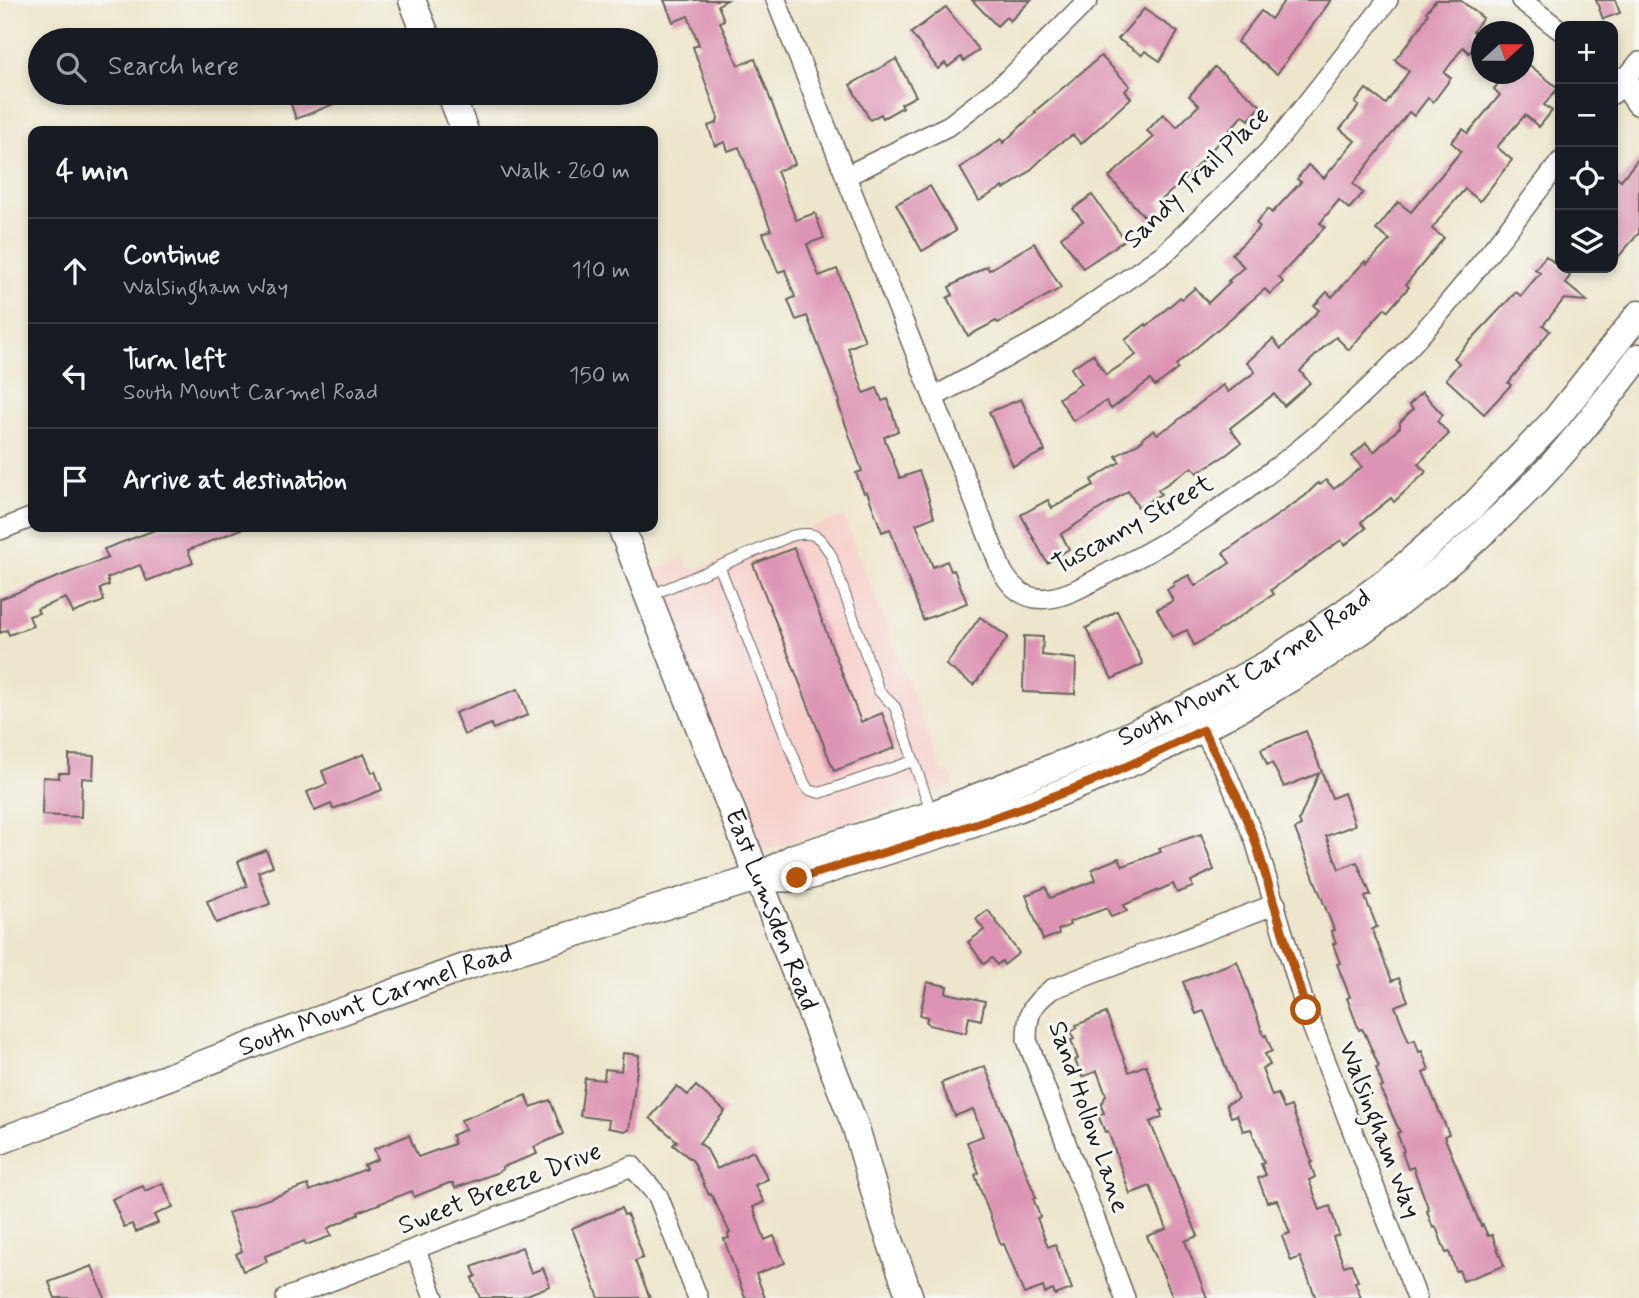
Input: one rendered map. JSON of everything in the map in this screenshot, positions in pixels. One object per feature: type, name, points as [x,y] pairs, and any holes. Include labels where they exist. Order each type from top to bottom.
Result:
[{"type":"street","points":[[412,0],[423,28]]},
{"type":"street","name":"Tuscanny Street","points":[[776,0],[1002,571],[1018,591],[1039,599],[1067,594],[1181,534],[1269,473],[1329,424],[1437,317],[1555,168]]},
{"type":"street","points":[[846,176],[950,125],[1009,79],[1088,0]]},
{"type":"street","name":"Sandy Trail Place","points":[[934,397],[1052,331],[1165,253],[1269,151],[1388,0]]},
{"type":"street","points":[[1521,0],[1555,26]]},
{"type":"street","points":[[1626,79],[1639,102]]},
{"type":"street","points":[[455,105],[463,126]]},
{"type":"street","name":"South Mount Carmel Road","points":[[0,1141],[315,1021],[466,967],[757,878],[794,857],[933,814],[1107,746],[1190,706],[1271,662],[1313,634],[1392,577],[1423,550],[1471,508],[1555,420],[1639,314]]},
{"type":"street","name":"South Mount Carmel Road","points":[[757,878],[803,877],[1009,813],[1107,775],[1203,730],[1254,701],[1350,642],[1462,552],[1526,492],[1602,405],[1639,357]]},
{"type":"street","points":[[0,530],[28,519]]},
{"type":"street","name":"East Lumsden Road","points":[[623,532],[856,1128],[909,1298]]},
{"type":"street","name":"Walsingham Way","points":[[1190,706],[1246,816],[1276,904],[1294,975],[1318,1045],[1417,1298]]},
{"type":"street","name":"Sand Hollow Lane","points":[[1125,1298],[1027,1040],[1027,1018],[1036,1002],[1052,989],[1276,904]]},
{"type":"street","name":"Sweet Breeze Drive","points":[[286,1298],[632,1166],[658,1196],[698,1298]]},
{"type":"street","points":[[416,1250],[434,1298]]},
{"type":"lane","points":[[648,596],[791,536],[804,532],[815,535],[824,542],[831,555],[878,691],[895,707],[933,814]]},
{"type":"lane","points":[[720,568],[809,790],[820,793],[913,761]]},
{"type":"shaded area","points":[[844,516],[941,769],[944,773],[951,774],[956,785],[759,853],[650,571],[683,558],[689,568],[697,569]]},
{"type":"building","points":[[664,0],[727,0],[718,5],[724,20],[720,22],[738,65],[755,59],[795,164],[777,171],[796,220],[815,213],[824,238],[807,244],[819,276],[837,269],[865,341],[848,348],[864,393],[877,388],[882,401],[888,399],[898,431],[884,437],[900,478],[919,471],[926,489],[934,517],[916,524],[933,567],[947,561],[951,571],[954,570],[967,603],[923,620],[890,529],[882,532],[867,492],[864,493],[856,473],[862,471],[838,403],[840,402],[807,316],[796,320],[788,300],[795,297],[785,270],[778,272],[763,233],[771,230],[739,147],[728,151],[725,142],[715,146],[708,126],[717,123],[718,118],[693,47],[699,45],[688,16],[673,22]]},
{"type":"building","points":[[972,0],[1031,0],[1010,21],[1006,17],[997,26]]},
{"type":"building","points":[[1285,0],[1331,0],[1277,74],[1237,42],[1261,11],[1271,19]]},
{"type":"building","points":[[1436,0],[1460,0],[1483,18],[1481,21],[1471,21],[1471,50],[1469,53],[1463,47],[1444,73],[1451,78],[1433,102],[1428,98],[1414,116],[1409,112],[1353,184],[1363,193],[1349,209],[1339,200],[1320,223],[1325,227],[1279,277],[1283,282],[1270,294],[1265,289],[1176,365],[1178,369],[1155,386],[1150,380],[1111,409],[1106,401],[1073,421],[1059,398],[1081,384],[1071,368],[1093,354],[1106,375],[1136,355],[1125,340],[1146,324],[1147,326],[1180,297],[1182,299],[1195,288],[1208,303],[1230,282],[1228,281],[1244,267],[1232,254],[1260,227],[1256,223],[1268,209],[1272,213],[1301,182],[1297,179],[1308,165],[1324,178],[1355,141],[1340,129],[1359,106],[1355,103],[1366,89],[1386,104],[1409,71],[1395,60],[1419,29],[1428,14],[1426,12]]},
{"type":"building","points":[[1596,0],[1615,0],[1620,13],[1603,19]]},
{"type":"building","points":[[946,7],[979,50],[964,61],[961,57],[948,67],[945,63],[938,69],[911,33]]},
{"type":"building","points":[[1144,9],[1178,32],[1160,61],[1145,51],[1142,55],[1118,39]]},
{"type":"building","points":[[1101,56],[1130,86],[1125,91],[1131,98],[1081,144],[1073,135],[1057,145],[1024,176],[979,201],[960,168],[1001,139],[1003,143],[1035,111]]},
{"type":"building","points":[[896,59],[916,96],[883,118],[881,114],[870,120],[850,85]]},
{"type":"building","points":[[1215,67],[1261,106],[1249,120],[1243,115],[1188,176],[1158,203],[1163,209],[1149,222],[1109,177],[1154,137],[1147,131],[1163,114],[1177,127],[1199,105],[1189,96]]},
{"type":"building","points":[[1534,69],[1555,86],[1555,92],[1544,105],[1552,111],[1539,127],[1525,115],[1497,147],[1512,160],[1480,201],[1465,189],[1444,213],[1432,229],[1444,238],[1406,284],[1409,287],[1388,311],[1385,308],[1349,350],[1336,337],[1325,346],[1300,371],[1310,383],[1284,406],[1274,394],[1230,428],[1241,443],[1226,455],[1197,473],[1192,467],[1158,490],[1161,494],[1138,507],[1128,491],[1061,534],[1069,549],[1047,563],[1021,515],[1048,500],[1052,508],[1094,485],[1091,480],[1120,462],[1116,456],[1154,430],[1157,434],[1172,425],[1223,385],[1228,392],[1255,372],[1247,362],[1273,339],[1281,349],[1319,310],[1314,306],[1327,292],[1332,297],[1365,261],[1367,264],[1390,240],[1376,230],[1398,202],[1411,212],[1461,151],[1451,142],[1463,129],[1468,133],[1500,95],[1494,89],[1498,84],[1534,84]]},
{"type":"building","points":[[291,105],[331,105],[296,119]]},
{"type":"building","points":[[1639,158],[1639,233],[1618,257],[1618,178],[1621,180]]},
{"type":"building","points":[[930,186],[956,231],[922,251],[896,204]]},
{"type":"building","points":[[1092,195],[1125,240],[1083,268],[1061,237],[1083,221],[1073,209]]},
{"type":"building","points":[[1034,243],[1061,288],[998,323],[996,321],[968,336],[947,298],[953,295],[949,287],[987,266],[989,270]]},
{"type":"building","points":[[1546,256],[1555,264],[1555,273],[1566,273],[1570,276],[1565,283],[1587,301],[1564,299],[1543,325],[1550,331],[1508,383],[1511,385],[1484,414],[1446,379],[1459,363],[1454,358],[1516,292],[1521,296],[1540,273],[1535,269]]},
{"type":"building","points":[[1422,392],[1443,415],[1437,421],[1449,434],[1418,464],[1426,472],[1394,502],[1391,498],[1361,522],[1366,528],[1345,545],[1341,540],[1271,590],[1274,594],[1212,635],[1194,645],[1187,630],[1172,637],[1157,609],[1173,601],[1167,589],[1174,586],[1173,583],[1189,575],[1195,586],[1230,563],[1223,553],[1305,496],[1318,483],[1320,485],[1326,480],[1334,489],[1362,467],[1352,456],[1366,443],[1374,452],[1400,427],[1400,422],[1413,409],[1409,405]]},
{"type":"building","points":[[1021,399],[1045,451],[1013,466],[989,412]]},
{"type":"building","points":[[150,532],[234,532],[188,550],[193,563],[147,581],[140,565],[107,578],[109,585],[100,589],[104,601],[73,613],[66,598],[37,609],[39,613],[29,616],[33,626],[9,635],[7,630],[0,633],[0,599],[108,558],[104,549]]},
{"type":"building","points":[[794,548],[861,722],[882,713],[895,748],[834,771],[753,564]]},
{"type":"building","points":[[1117,611],[1143,664],[1112,679],[1086,628]]},
{"type":"building","points":[[980,617],[1008,637],[974,685],[946,665]]},
{"type":"building","points":[[1024,636],[1043,637],[1042,655],[1076,659],[1075,694],[1023,692]]},
{"type":"building","points":[[518,689],[528,715],[493,729],[491,724],[464,735],[455,713]]},
{"type":"building","points":[[1306,731],[1332,798],[1344,793],[1355,825],[1326,836],[1339,869],[1357,862],[1371,895],[1365,897],[1377,927],[1372,929],[1392,981],[1399,978],[1408,1001],[1395,1006],[1409,1042],[1415,1040],[1419,1052],[1422,1051],[1429,1070],[1423,1073],[1449,1134],[1444,1136],[1481,1226],[1483,1225],[1488,1236],[1492,1235],[1504,1266],[1463,1281],[1449,1252],[1446,1253],[1436,1227],[1433,1228],[1413,1167],[1408,1169],[1397,1133],[1400,1132],[1380,1088],[1383,1087],[1376,1068],[1379,1067],[1365,1034],[1362,1029],[1359,1030],[1347,998],[1350,997],[1337,964],[1340,963],[1333,944],[1336,943],[1331,931],[1334,930],[1295,829],[1301,826],[1299,820],[1319,773],[1284,787],[1272,763],[1267,765],[1261,749]]},
{"type":"building","points":[[364,754],[372,773],[375,771],[382,790],[333,809],[331,804],[315,811],[307,792],[327,784],[322,771]]},
{"type":"building","points":[[69,755],[94,756],[93,779],[82,778],[81,817],[42,815],[43,777],[59,778],[59,773],[69,773]]},
{"type":"building","points":[[1201,834],[1214,870],[1191,881],[1193,887],[1177,893],[1173,884],[1124,905],[1127,911],[1111,917],[1107,908],[1069,922],[1070,925],[1058,930],[1059,934],[1043,940],[1026,895],[1046,887],[1050,898],[1096,880],[1092,869],[1119,858],[1123,866],[1161,852],[1159,848]]},
{"type":"building","points":[[266,850],[273,866],[258,872],[270,904],[216,923],[207,901],[247,886],[238,861]]},
{"type":"building","points":[[988,910],[1019,953],[1004,965],[1002,961],[997,965],[992,958],[984,964],[968,942],[984,930],[976,919]]},
{"type":"building","points":[[1237,961],[1272,1051],[1265,1054],[1270,1065],[1262,1069],[1272,1096],[1278,1094],[1284,1109],[1291,1106],[1312,1162],[1310,1163],[1315,1177],[1309,1180],[1320,1210],[1330,1206],[1339,1235],[1333,1237],[1344,1266],[1351,1264],[1361,1298],[1316,1298],[1300,1257],[1291,1261],[1282,1236],[1290,1233],[1277,1200],[1267,1202],[1258,1178],[1266,1175],[1261,1164],[1264,1163],[1251,1129],[1243,1131],[1237,1115],[1231,1117],[1226,1104],[1238,1099],[1204,1011],[1196,1014],[1183,982]]},
{"type":"building","points":[[927,982],[947,986],[946,993],[985,1001],[981,1020],[969,1017],[966,1033],[929,1025],[926,1021],[928,1017],[920,1015]]},
{"type":"building","points":[[1106,1013],[1129,1072],[1146,1065],[1163,1110],[1160,1111],[1162,1117],[1150,1122],[1198,1236],[1185,1241],[1207,1298],[1173,1298],[1147,1236],[1167,1229],[1150,1186],[1130,1194],[1108,1131],[1105,1132],[1098,1115],[1104,1113],[1101,1106],[1106,1095],[1097,1071],[1082,1077],[1075,1060],[1078,1059],[1071,1032],[1077,1028],[1076,1025]]},
{"type":"building","points":[[623,1053],[639,1055],[629,1130],[625,1131],[608,1128],[609,1120],[580,1116],[585,1078],[604,1080],[605,1069],[621,1071]]},
{"type":"building","points":[[985,1066],[1036,1198],[1033,1198],[1040,1217],[1037,1218],[1048,1247],[1055,1244],[1072,1289],[1055,1295],[1053,1290],[1045,1293],[1043,1287],[1024,1294],[1004,1244],[1001,1245],[975,1175],[979,1173],[967,1142],[983,1136],[973,1109],[955,1116],[941,1083]]},
{"type":"building","points":[[677,1086],[688,1095],[696,1086],[725,1111],[699,1143],[706,1148],[717,1169],[753,1151],[768,1179],[755,1185],[764,1202],[753,1207],[765,1240],[774,1236],[785,1263],[756,1274],[765,1298],[745,1298],[724,1239],[729,1238],[730,1233],[711,1194],[709,1195],[693,1161],[673,1145],[677,1141],[650,1118]]},
{"type":"building","points":[[526,1095],[531,1107],[550,1100],[563,1134],[534,1147],[537,1154],[455,1188],[453,1183],[449,1183],[414,1197],[412,1191],[358,1212],[359,1214],[328,1228],[331,1236],[306,1245],[304,1241],[265,1256],[267,1262],[243,1271],[236,1254],[242,1251],[228,1213],[308,1185],[310,1191],[366,1169],[364,1165],[378,1159],[374,1149],[409,1135],[418,1157],[454,1144],[452,1135],[465,1130],[461,1120]]},
{"type":"building","points":[[163,1183],[173,1207],[154,1215],[158,1223],[136,1232],[132,1224],[124,1227],[112,1199],[143,1186],[145,1191]]},
{"type":"building","points":[[621,1208],[624,1215],[627,1214],[641,1250],[643,1258],[635,1261],[650,1298],[599,1298],[572,1228]]},
{"type":"building","points":[[522,1247],[531,1273],[543,1268],[550,1286],[519,1298],[480,1298],[472,1278],[476,1276],[472,1267]]},
{"type":"building","points":[[92,1266],[105,1298],[55,1298],[49,1282]]},
{"type":"route","points":[[797,878],[1059,795],[1155,754],[1203,730],[1226,772],[1264,864],[1306,1010]]}]
